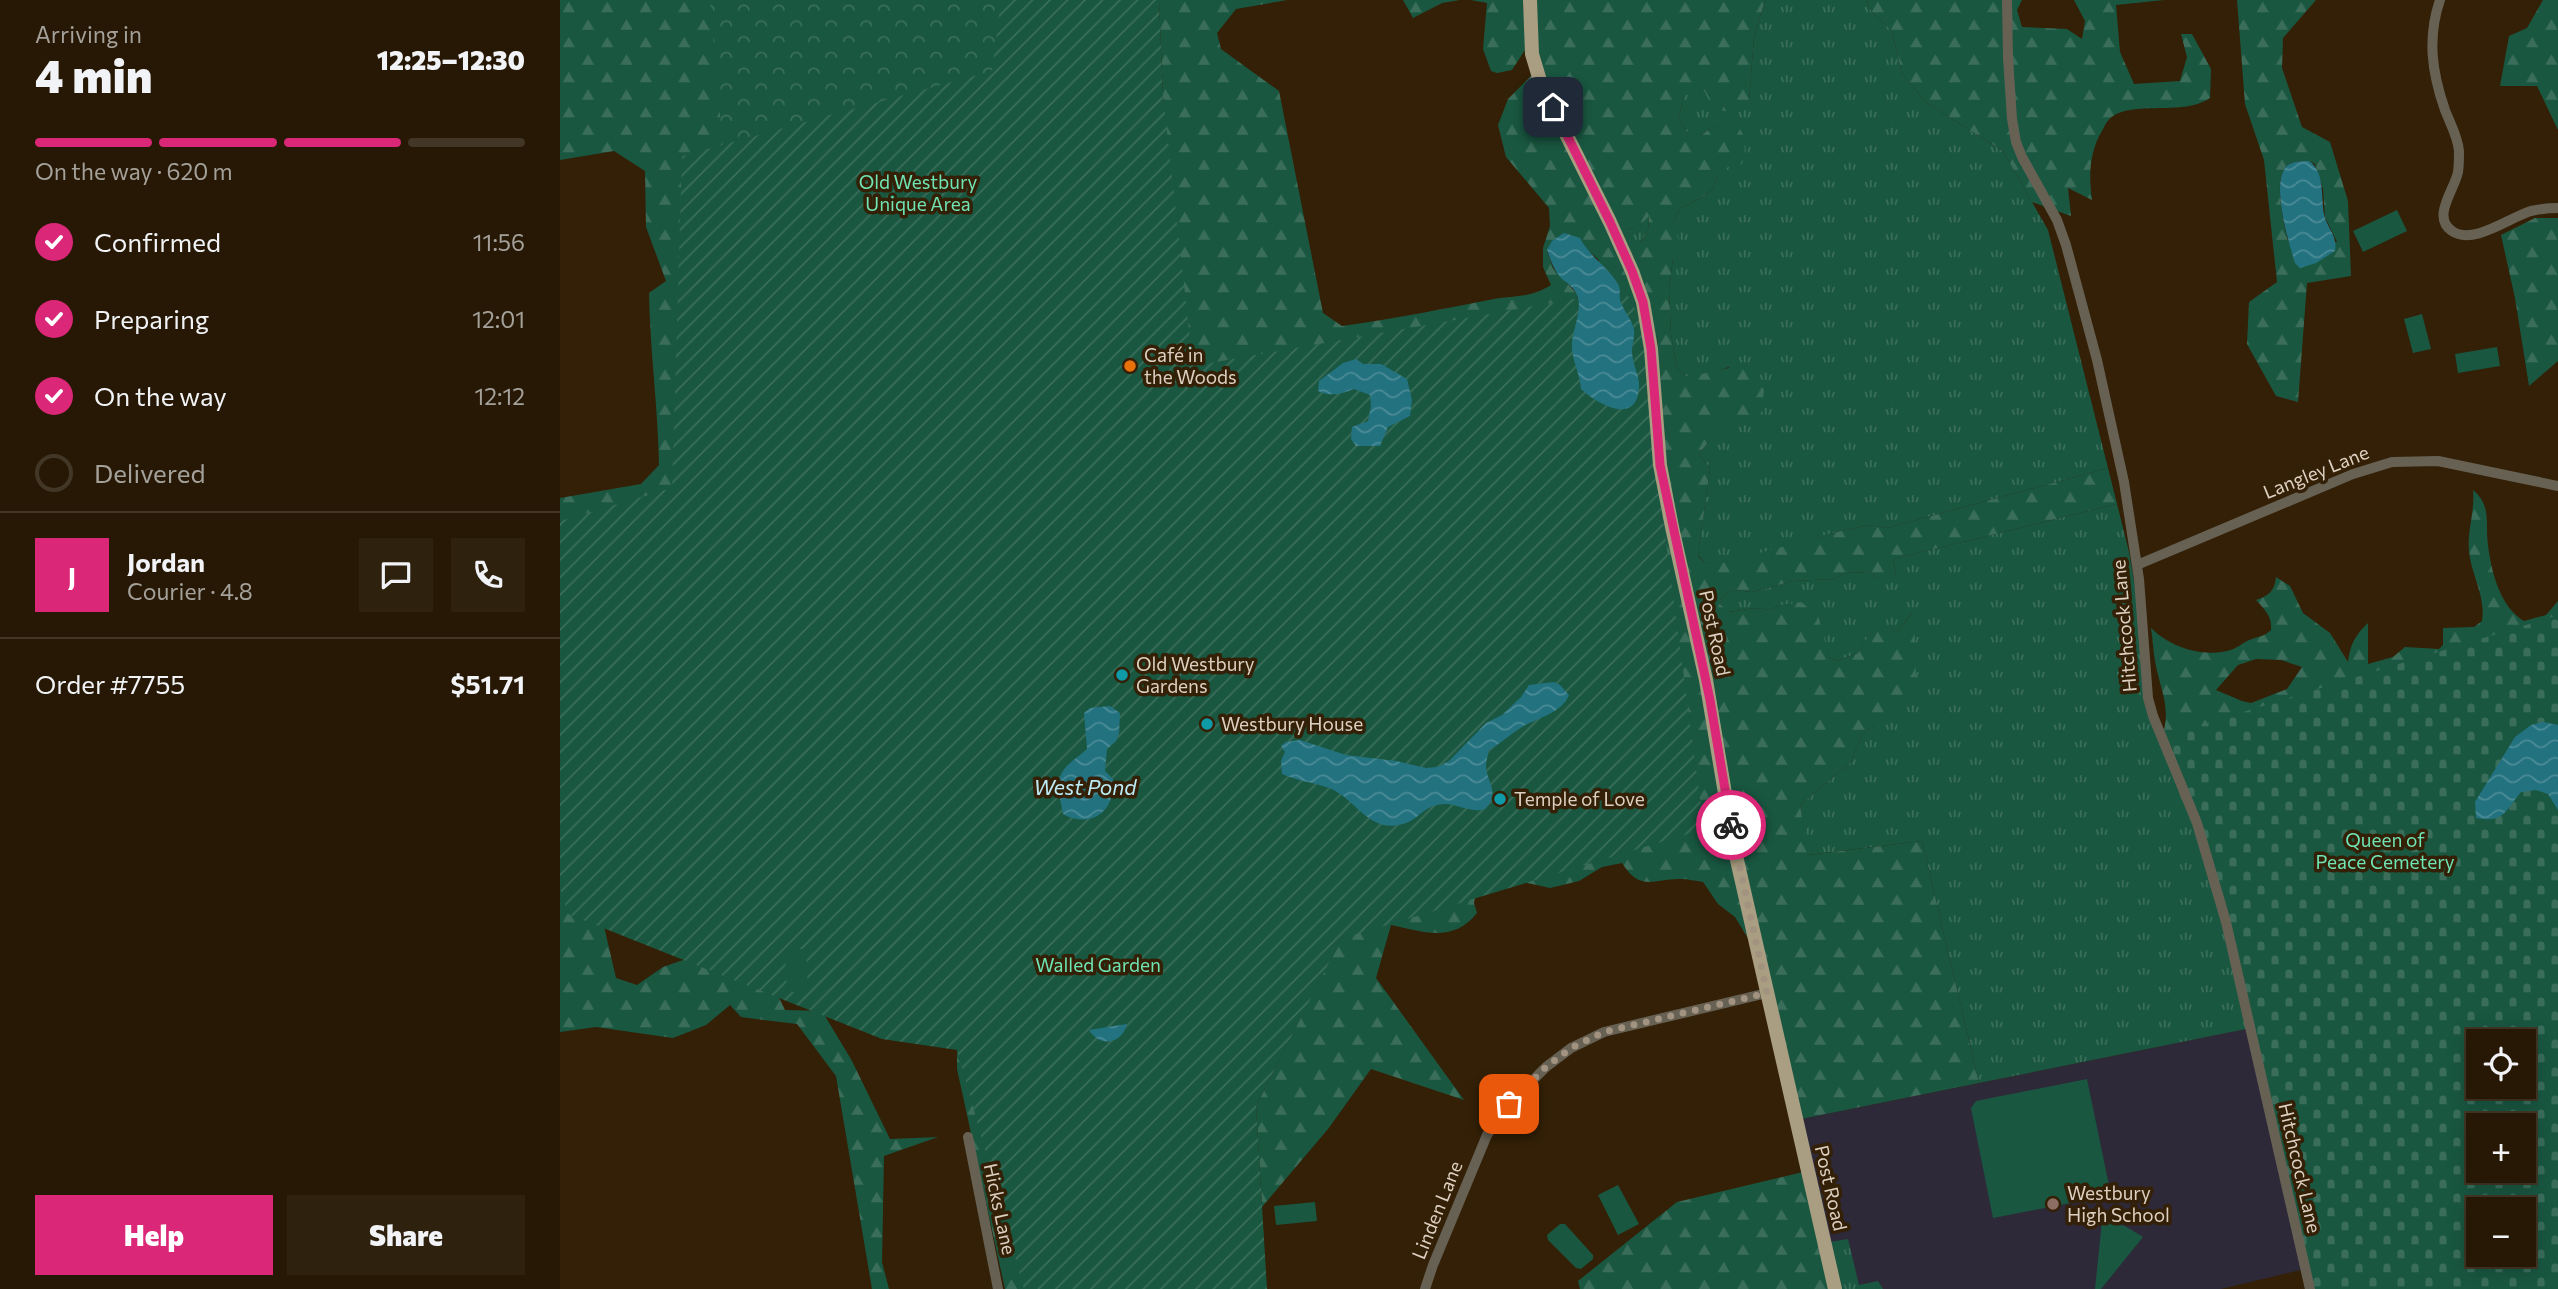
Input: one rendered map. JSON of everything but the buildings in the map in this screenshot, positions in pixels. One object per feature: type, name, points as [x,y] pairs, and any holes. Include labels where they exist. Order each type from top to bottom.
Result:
[{"type":"main road","name":"Post Road","points":[[1530,0],[1530,38],[1535,68],[1610,222],[1643,302],[1651,349],[1660,465],[1706,680],[1734,847],[1835,1289]]},
{"type":"street","name":"Hitchcock Lane","points":[[2007,0],[2010,94],[2016,142],[2057,219],[2074,268],[2124,482],[2137,565],[2148,698],[2197,823],[2226,922],[2310,1289]]},
{"type":"street","points":[[2440,0],[2432,31],[2432,57],[2435,78],[2459,150],[2458,171],[2443,214],[2445,222],[2455,233],[2474,235],[2532,211],[2558,208]]},
{"type":"street","name":"Langley Lane","points":[[2137,565],[2375,466],[2392,462],[2413,459],[2438,461],[2558,486]]},
{"type":"street","name":"Linden Lane","points":[[1425,1289],[1487,1135],[1509,1104],[1546,1067],[1571,1048],[1604,1032],[1767,993]]},
{"type":"street","name":"Hicks Lane","points":[[968,1137],[998,1289]]},
{"type":"shaded area","name":"Westbury High School","points":[[2251,1028],[2305,1269],[2221,1289],[1835,1289],[1796,1120]]},
{"type":"green space","points":[[560,0],[1001,0],[811,423],[560,551],[560,498],[641,484],[659,465],[649,293],[666,281],[646,227],[645,171],[614,151],[560,160]]},
{"type":"green space","name":"Old Westbury Unique Area","points":[[710,0],[1094,0],[747,424]]},
{"type":"green space","name":"Old Westbury Gardens","points":[[1001,0],[1159,0],[1163,95],[1193,366],[1625,290],[1641,320],[1659,489],[1704,829],[1341,939],[1256,1106],[1267,1289],[1024,1289],[957,1050],[882,1039],[568,914],[560,887],[560,521],[672,488],[682,156],[992,71]]},
{"type":"green space","points":[[1159,0],[1287,0],[1236,9],[1217,33],[1221,49],[1279,91],[1323,313],[1342,326],[1530,294],[1551,285],[1543,267],[1543,248],[1550,226],[1549,208],[1506,157],[1498,125],[1508,99],[1534,73],[1525,50],[1512,70],[1497,73],[1491,71],[1483,49],[1487,3],[1471,0],[1523,0],[1526,34],[1530,0],[1765,0],[1754,37],[1749,101],[1736,109],[1724,111],[1713,105],[1705,92],[1696,88],[1683,97],[1679,120],[1689,136],[1701,136],[1721,123],[1730,123],[1742,131],[1745,151],[1742,164],[1728,167],[1717,175],[1713,188],[1703,197],[1681,208],[1673,222],[1681,248],[1673,258],[1669,290],[1671,334],[1677,368],[1685,376],[1742,367],[1764,389],[1762,411],[1753,418],[1710,420],[1710,440],[1699,454],[1710,469],[1698,556],[1704,562],[1719,564],[1841,531],[1870,525],[1887,528],[2108,468],[2117,504],[1893,559],[1896,576],[1892,579],[1879,579],[1870,572],[1846,573],[1833,579],[1793,581],[1752,592],[1734,590],[1723,595],[1720,604],[1729,612],[1755,608],[1770,610],[1780,605],[1801,602],[1818,615],[1829,657],[1837,661],[1858,653],[1879,619],[1896,633],[1914,611],[1916,680],[1876,724],[1862,734],[1851,762],[1800,805],[1808,855],[1922,841],[1979,1083],[1796,1120],[1759,956],[1735,917],[1718,904],[1703,882],[1681,879],[1642,881],[1635,878],[1622,863],[1602,867],[1579,881],[1550,888],[1501,877],[1477,886],[1474,903],[1477,913],[1458,929],[1437,933],[1391,925],[1376,978],[1464,1100],[1371,1069],[1328,1129],[1262,1207],[1256,1106],[1341,938],[1180,371]],"holes":[[[1649,216],[1648,230],[1638,248],[1637,261],[1657,332],[1660,402],[1635,295],[1614,223],[1628,229],[1641,224]],[[1580,239],[1585,248],[1599,260],[1579,310],[1577,294],[1553,268],[1547,251]]]},
{"type":"green space","points":[[1403,0],[1460,0],[1442,3],[1413,18]]},
{"type":"green space","points":[[1765,0],[1866,0],[1872,12],[1892,31],[1902,74],[1927,103],[2003,151],[2048,230],[2108,468],[1887,528],[1870,525],[1841,531],[1719,565],[1704,562],[1698,555],[1710,469],[1699,454],[1710,440],[1710,420],[1729,367],[1700,376],[1685,376],[1677,368],[1671,334],[1669,290],[1673,258],[1673,222],[1681,208],[1703,197],[1713,188],[1717,175],[1727,167],[1739,128],[1718,124],[1701,136],[1689,136],[1679,120],[1683,97],[1696,87],[1705,92],[1749,101],[1754,37]]},
{"type":"green space","points":[[1866,0],[2022,0],[2017,10],[2022,27],[2067,29],[2082,39],[2085,21],[2074,0],[2164,0],[2116,5],[2120,52],[2134,84],[2180,81],[2187,57],[2181,34],[2192,34],[2211,69],[2210,98],[2184,107],[2140,109],[2116,115],[2106,124],[2093,152],[2090,175],[2092,200],[2068,188],[2071,216],[2032,202],[2003,151],[1927,103],[1902,74],[1892,31],[1872,12]]},
{"type":"green space","points":[[2237,0],[2316,0],[2283,38],[2282,68],[2302,127],[2330,142],[2348,201],[2351,276],[2307,283],[2298,402],[2276,396],[2247,344],[2249,302],[2277,282],[2264,160],[2245,104]],"holes":[[[2309,161],[2315,164],[2323,189],[2325,217],[2337,242],[2288,241],[2280,189],[2283,171],[2295,162]]]},
{"type":"green space","points":[[2543,0],[2558,0],[2558,130],[2537,86],[2500,86],[2509,36],[2527,28]]},
{"type":"green space","points":[[2397,210],[2407,231],[2363,252],[2353,231]]},
{"type":"green space","points":[[1649,215],[1648,230],[1641,242],[1657,332],[1660,402],[1614,223],[1629,229],[1640,224]]},
{"type":"green space","points":[[2535,218],[2558,218],[2558,361],[2529,386],[2515,298],[2501,235]]},
{"type":"green space","points":[[2422,314],[2431,349],[2413,353],[2404,319]]},
{"type":"green space","points":[[2497,347],[2500,366],[2458,373],[2455,354]]},
{"type":"green space","points":[[2473,490],[2483,502],[2492,566],[2498,587],[2509,607],[2524,621],[2546,615],[2558,601],[2558,649],[2162,737],[2165,707],[2151,628],[2186,649],[2217,653],[2234,649],[2271,630],[2269,617],[2256,600],[2270,592],[2276,577],[2290,586],[2303,613],[2330,633],[2348,662],[2354,641],[2368,623],[2368,664],[2393,657],[2405,647],[2439,649],[2443,645],[2443,628],[2474,627],[2482,621],[2482,603],[2469,551]],"holes":[[[2256,659],[2281,660],[2302,667],[2287,689],[2251,703],[2216,690],[2238,665]]]},
{"type":"green space","points":[[2117,504],[2139,609],[2148,698],[2185,792],[2251,1028],[1979,1083],[1922,841],[1807,855],[1800,805],[1851,762],[1862,734],[1876,724],[1913,612],[1896,633],[1879,620],[1858,653],[1837,661],[1829,657],[1825,645],[1780,605],[1770,610],[1755,608],[1728,612],[1720,604],[1723,595],[1734,590],[1752,592],[1793,581],[1833,579],[1846,573],[1870,572],[1879,579],[1896,576],[1893,559]]},
{"type":"green space","name":"Queen of Peace Cemetery","points":[[2558,615],[2558,1289],[2310,1289],[2226,922],[2162,737]]},
{"type":"green space","points":[[560,799],[596,892],[616,978],[637,985],[663,967],[686,959],[760,959],[785,1010],[822,1011],[852,1061],[890,1139],[938,1137],[884,1156],[882,1262],[889,1289],[872,1289],[836,1076],[797,1024],[741,1017],[730,1005],[706,1025],[673,1038],[596,1027],[560,1032]]},
{"type":"green space","points":[[806,949],[808,992],[787,992],[785,950]]},
{"type":"green space","points":[[957,1050],[1084,1289],[1005,1289],[957,1069]]},
{"type":"green space","points":[[2087,1079],[2111,1195],[1993,1218],[1971,1108],[1976,1101]]},
{"type":"green space","points":[[1807,1171],[1835,1289],[1580,1289],[1578,1281],[1677,1202]]},
{"type":"green space","points":[[1618,1185],[1639,1224],[1618,1235],[1598,1195]]},
{"type":"green space","points":[[1315,1202],[1317,1221],[1276,1225],[1274,1206]]},
{"type":"green space","points":[[2102,1221],[2125,1226],[2143,1237],[2101,1289],[2095,1289]]},
{"type":"green space","points":[[1560,1224],[1565,1224],[1593,1255],[1593,1259],[1581,1269],[1576,1268],[1548,1240],[1547,1235]]},
{"type":"green space","points":[[1848,1239],[1859,1285],[1878,1281],[1883,1289],[1835,1289],[1824,1243]]},
{"type":"water","points":[[2309,161],[2318,171],[2324,214],[2336,246],[2335,251],[2316,263],[2300,268],[2295,263],[2285,227],[2280,184],[2288,165]]},
{"type":"water","points":[[1564,233],[1580,238],[1619,286],[1620,300],[1634,330],[1632,355],[1639,383],[1638,397],[1633,405],[1626,409],[1608,406],[1581,389],[1572,349],[1579,300],[1575,291],[1557,272],[1547,250],[1552,241]]},
{"type":"water","points":[[1356,359],[1363,364],[1381,364],[1407,379],[1412,400],[1410,416],[1388,427],[1380,446],[1356,446],[1351,439],[1352,427],[1368,421],[1370,395],[1354,389],[1336,394],[1318,391],[1319,381],[1343,363]]},
{"type":"water","points":[[1554,682],[1569,695],[1566,701],[1489,750],[1486,766],[1492,796],[1491,802],[1483,809],[1473,810],[1451,804],[1432,806],[1414,819],[1391,826],[1371,820],[1329,788],[1282,774],[1281,761],[1285,752],[1281,746],[1286,742],[1300,740],[1346,755],[1426,768],[1437,767],[1449,761],[1486,723],[1502,715],[1529,685]]},
{"type":"water","name":"West Pond","points":[[1110,706],[1120,713],[1119,734],[1107,749],[1105,771],[1113,779],[1110,801],[1096,817],[1076,819],[1063,814],[1059,781],[1064,769],[1087,749],[1084,713],[1090,708]]},
{"type":"water","points":[[2543,722],[2558,725],[2558,810],[2548,794],[2536,790],[2521,792],[2499,817],[2476,818],[2475,802],[2515,737],[2531,725]]},
{"type":"water","points":[[1127,1024],[1120,1036],[1110,1041],[1099,1039],[1089,1030]]},
{"type":"way so far","points":[[1509,1104],[1546,1067],[1571,1048],[1604,1032],[1767,993],[1731,825]]},
{"type":"place","name":"Café in the Woods","points":[[1130,366]]},
{"type":"place","name":"Old Westbury Gardens","points":[[1122,675]]},
{"type":"place","name":"Westbury House","points":[[1207,724]]},
{"type":"place","name":"Temple of Love","points":[[1500,799]]},
{"type":"place","name":"Westbury High School","points":[[2053,1204]]},
{"type":"route","points":[[1553,107],[1610,222],[1643,302],[1651,349],[1660,465],[1710,700],[1731,825]]},
{"type":"park label","name":"Walled Garden","points":[[1098,965]]}]
